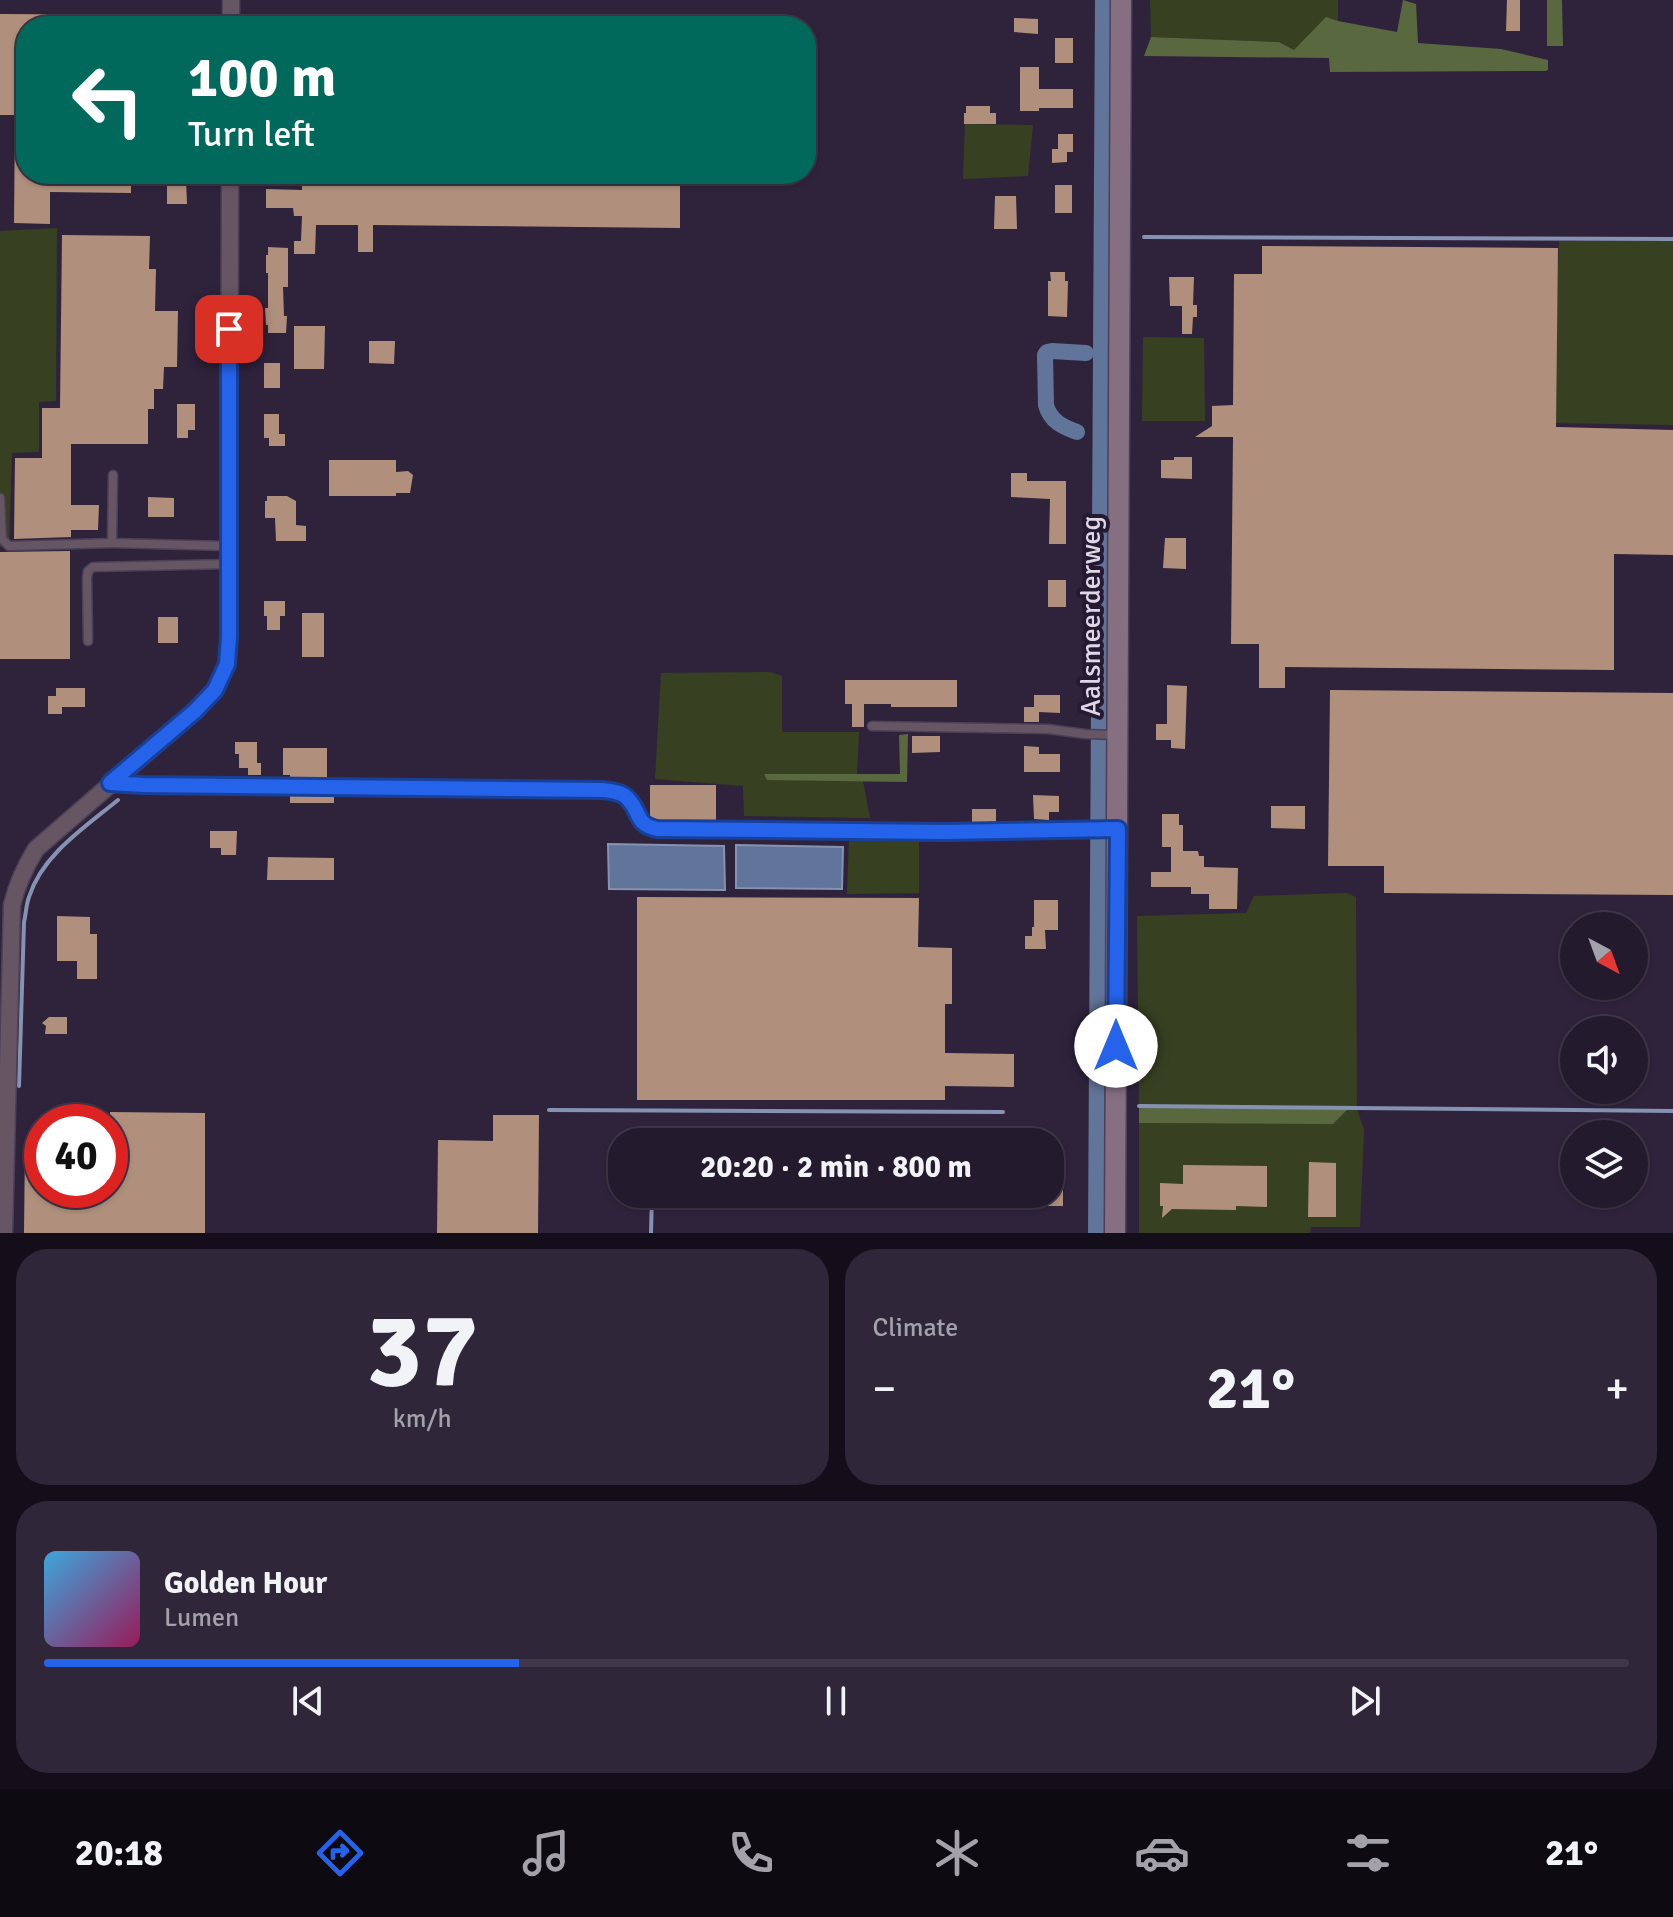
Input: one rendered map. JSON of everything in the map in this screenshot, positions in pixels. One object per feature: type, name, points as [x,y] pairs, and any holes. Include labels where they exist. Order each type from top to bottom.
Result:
[{"type":"street","name":"Aalsmeerderweg","points":[[1115,1233],[1113,829],[1105,735],[1121,0]]},
{"type":"street","points":[[4,1233],[12,905],[16,888],[36,849],[195,711],[215,690],[227,664],[230,184]]},
{"type":"lane","points":[[112,543],[113,475]]},
{"type":"lane","points":[[0,498],[2,539],[9,546],[112,543],[228,546]]},
{"type":"lane","points":[[88,641],[87,578],[88,571],[93,567],[228,564]]},
{"type":"lane","points":[[872,726],[1048,729],[1105,735]]},
{"type":"lane","points":[[110,783],[603,790],[626,797],[643,824],[657,829],[944,832],[1113,829]]},
{"type":"green space","points":[[1150,0],[1338,0],[1338,21],[1294,50],[1279,42],[1151,37]]},
{"type":"green space","points":[[1403,0],[1416,4],[1418,43],[1501,49],[1548,60],[1548,70],[1330,72],[1329,58],[1144,56],[1151,37],[1279,42],[1294,50],[1326,17],[1397,32]]},
{"type":"green space","points":[[1547,0],[1562,0],[1563,46],[1547,46]]},
{"type":"green space","points":[[965,124],[1033,125],[1028,176],[963,179]]},
{"type":"green space","points":[[57,228],[56,401],[39,402],[39,452],[12,453],[9,547],[0,547],[0,231]]},
{"type":"green space","points":[[1559,241],[1673,241],[1673,425],[1553,423]]},
{"type":"green space","points":[[1143,337],[1204,338],[1205,421],[1142,421]]},
{"type":"green space","points":[[770,672],[782,676],[782,732],[859,732],[857,774],[765,774],[767,779],[863,781],[870,818],[744,816],[743,786],[655,779],[661,673]]},
{"type":"green space","points":[[908,734],[907,782],[767,780],[764,774],[900,774],[899,735]]},
{"type":"green space","points":[[849,836],[919,838],[919,893],[847,894]]},
{"type":"green space","points":[[1347,893],[1356,897],[1357,1109],[1364,1130],[1360,1227],[1311,1227],[1310,1233],[1139,1233],[1139,1123],[1333,1124],[1347,1110],[1139,1106],[1137,916],[1246,913],[1254,896]]},
{"type":"green space","points":[[1139,1106],[1348,1109],[1333,1124],[1139,1123]]},
{"type":"water","points":[[608,844],[724,846],[725,890],[609,889]]},
{"type":"water","points":[[736,845],[843,847],[842,889],[736,888]]},
{"type":"building","points":[[1507,0],[1520,0],[1520,31],[1506,31]]},
{"type":"building","points":[[0,14],[165,15],[16,16],[16,184],[131,184],[131,193],[50,192],[50,224],[14,223],[15,115],[0,115]]},
{"type":"building","points":[[1014,18],[1038,19],[1038,34],[1014,32]]},
{"type":"building","points":[[1055,38],[1073,38],[1073,63],[1055,63]]},
{"type":"building","points":[[1020,67],[1039,67],[1039,89],[1073,89],[1073,108],[1020,111]]},
{"type":"building","points":[[966,106],[990,106],[990,113],[996,113],[996,124],[964,124]]},
{"type":"building","points":[[1058,134],[1073,134],[1073,152],[1067,152],[1067,162],[1052,163],[1052,149],[1058,149]]},
{"type":"building","points":[[167,184],[186,184],[187,204],[167,204]]},
{"type":"building","points":[[302,184],[680,184],[680,228],[373,225],[373,252],[358,252],[358,225],[316,225],[315,254],[294,254],[294,241],[301,241],[302,216],[294,216],[293,208],[266,208],[266,189],[302,190]]},
{"type":"building","points":[[1055,185],[1072,185],[1072,213],[1055,213]]},
{"type":"building","points":[[995,196],[1016,196],[1017,229],[994,229]]},
{"type":"building","points":[[62,235],[150,236],[149,269],[156,269],[155,311],[178,311],[177,367],[164,367],[163,389],[154,389],[154,409],[148,409],[148,444],[71,444],[71,505],[99,505],[98,530],[71,530],[71,537],[14,539],[15,458],[42,458],[42,408],[60,408]]},
{"type":"building","points":[[1262,246],[1558,248],[1556,427],[1673,430],[1673,555],[1614,554],[1614,670],[1285,667],[1285,688],[1259,688],[1259,644],[1231,644],[1233,437],[1195,437],[1212,426],[1212,406],[1233,405],[1234,274],[1262,274]]},
{"type":"building","points":[[268,247],[288,248],[288,287],[283,287],[286,333],[268,333],[266,325]]},
{"type":"building","points":[[1050,272],[1065,272],[1065,281],[1068,281],[1067,317],[1048,316]]},
{"type":"building","points":[[1169,277],[1194,277],[1193,305],[1197,305],[1197,317],[1193,317],[1192,334],[1182,334],[1182,306],[1170,306]]},
{"type":"building","points":[[294,326],[325,326],[324,369],[294,369]]},
{"type":"building","points":[[369,341],[395,341],[394,364],[369,363]]},
{"type":"building","points":[[264,363],[280,363],[280,388],[264,388]]},
{"type":"building","points":[[177,404],[195,404],[195,430],[188,430],[188,438],[177,438]]},
{"type":"building","points":[[264,414],[279,414],[279,434],[285,434],[285,446],[269,446],[269,438],[264,438]]},
{"type":"building","points":[[1174,457],[1192,457],[1192,479],[1161,478],[1161,460],[1174,460]]},
{"type":"building","points":[[329,460],[396,460],[396,472],[408,471],[413,475],[410,493],[396,493],[396,496],[329,496]]},
{"type":"building","points":[[1011,473],[1027,473],[1027,481],[1066,481],[1066,544],[1049,544],[1050,499],[1011,497]]},
{"type":"building","points":[[267,496],[287,496],[296,501],[296,525],[306,526],[306,541],[276,541],[275,518],[265,518]]},
{"type":"building","points":[[148,497],[174,498],[174,517],[148,517]]},
{"type":"building","points":[[1165,538],[1186,538],[1186,569],[1163,568]]},
{"type":"building","points":[[70,551],[70,659],[0,659],[0,552]]},
{"type":"building","points":[[1048,580],[1066,580],[1066,607],[1048,607]]},
{"type":"building","points":[[264,601],[285,601],[285,616],[280,616],[280,630],[267,630]]},
{"type":"building","points":[[302,613],[324,613],[324,657],[302,657]]},
{"type":"building","points":[[158,617],[178,617],[178,643],[158,643]]},
{"type":"building","points":[[845,680],[957,680],[957,707],[864,704],[864,727],[852,727],[852,704],[845,704]]},
{"type":"building","points":[[1167,685],[1187,686],[1185,749],[1171,748],[1171,740],[1156,740],[1156,724],[1167,724]]},
{"type":"building","points":[[56,688],[85,688],[85,707],[62,707],[62,714],[48,714],[48,696],[56,696]]},
{"type":"building","points":[[1330,690],[1673,693],[1673,895],[1384,893],[1384,866],[1328,866]]},
{"type":"building","points":[[1034,695],[1060,695],[1060,713],[1039,712],[1039,722],[1024,722],[1024,707],[1034,707]]},
{"type":"building","points":[[912,736],[940,736],[940,752],[912,753]]},
{"type":"building","points":[[235,742],[257,742],[257,763],[261,763],[261,775],[248,775],[248,768],[239,768]]},
{"type":"building","points":[[1024,746],[1039,747],[1039,754],[1060,754],[1060,772],[1024,772]]},
{"type":"building","points":[[283,748],[327,748],[327,780],[290,780],[290,775],[283,775]]},
{"type":"building","points":[[650,785],[716,785],[716,823],[658,822],[650,819]]},
{"type":"building","points":[[290,794],[334,794],[334,803],[290,803]]},
{"type":"building","points":[[1033,795],[1059,796],[1059,812],[1049,812],[1049,820],[1034,819]]},
{"type":"building","points":[[1271,806],[1305,806],[1305,829],[1271,828]]},
{"type":"building","points":[[972,809],[996,809],[996,824],[972,824]]},
{"type":"building","points":[[1162,814],[1179,814],[1179,825],[1183,825],[1183,851],[1198,851],[1199,856],[1204,856],[1204,867],[1238,868],[1237,909],[1209,909],[1209,894],[1191,894],[1191,887],[1151,887],[1151,872],[1171,872],[1171,847],[1162,847]]},
{"type":"building","points":[[210,831],[237,831],[236,855],[221,855],[221,848],[210,848]]},
{"type":"building","points":[[268,857],[334,858],[334,880],[267,880]]},
{"type":"building","points":[[637,897],[919,898],[918,947],[952,948],[952,1004],[945,1004],[945,1053],[1014,1054],[1014,1087],[945,1086],[945,1100],[637,1100]]},
{"type":"building","points":[[1034,900],[1058,900],[1058,930],[1045,930],[1046,949],[1025,949],[1025,936],[1032,936],[1034,927]]},
{"type":"building","points":[[57,916],[90,917],[90,934],[97,934],[97,979],[77,979],[77,961],[57,961]]},
{"type":"building","points":[[49,1017],[67,1017],[67,1034],[45,1034],[46,1026],[42,1023]]},
{"type":"building","points":[[128,1112],[205,1113],[205,1233],[24,1233],[24,1208],[128,1208]]},
{"type":"building","points":[[493,1115],[539,1115],[538,1233],[437,1233],[438,1140],[493,1141]]},
{"type":"building","points":[[1309,1162],[1336,1163],[1336,1217],[1308,1217]]},
{"type":"building","points":[[1183,1165],[1267,1166],[1267,1207],[1172,1209],[1162,1218],[1160,1183],[1183,1184]]},
{"type":"waterway","points":[[1096,1233],[1103,0]]},
{"type":"waterway","points":[[1144,237],[1673,239]]},
{"type":"waterway","points":[[1077,432],[1058,423],[1048,411],[1045,355],[1052,351],[1086,353]]},
{"type":"waterway","points":[[19,1086],[24,922],[29,897],[35,882],[54,855],[118,800]]},
{"type":"waterway","points":[[1139,1106],[1673,1111]]},
{"type":"waterway","points":[[549,1110],[1003,1112]]},
{"type":"waterway","points":[[651,1233],[652,1208]]},
{"type":"route","points":[[229,329],[227,664],[215,690],[195,711],[110,783],[603,790],[626,797],[643,824],[657,829],[944,832],[1118,829],[1116,1046]]}]
